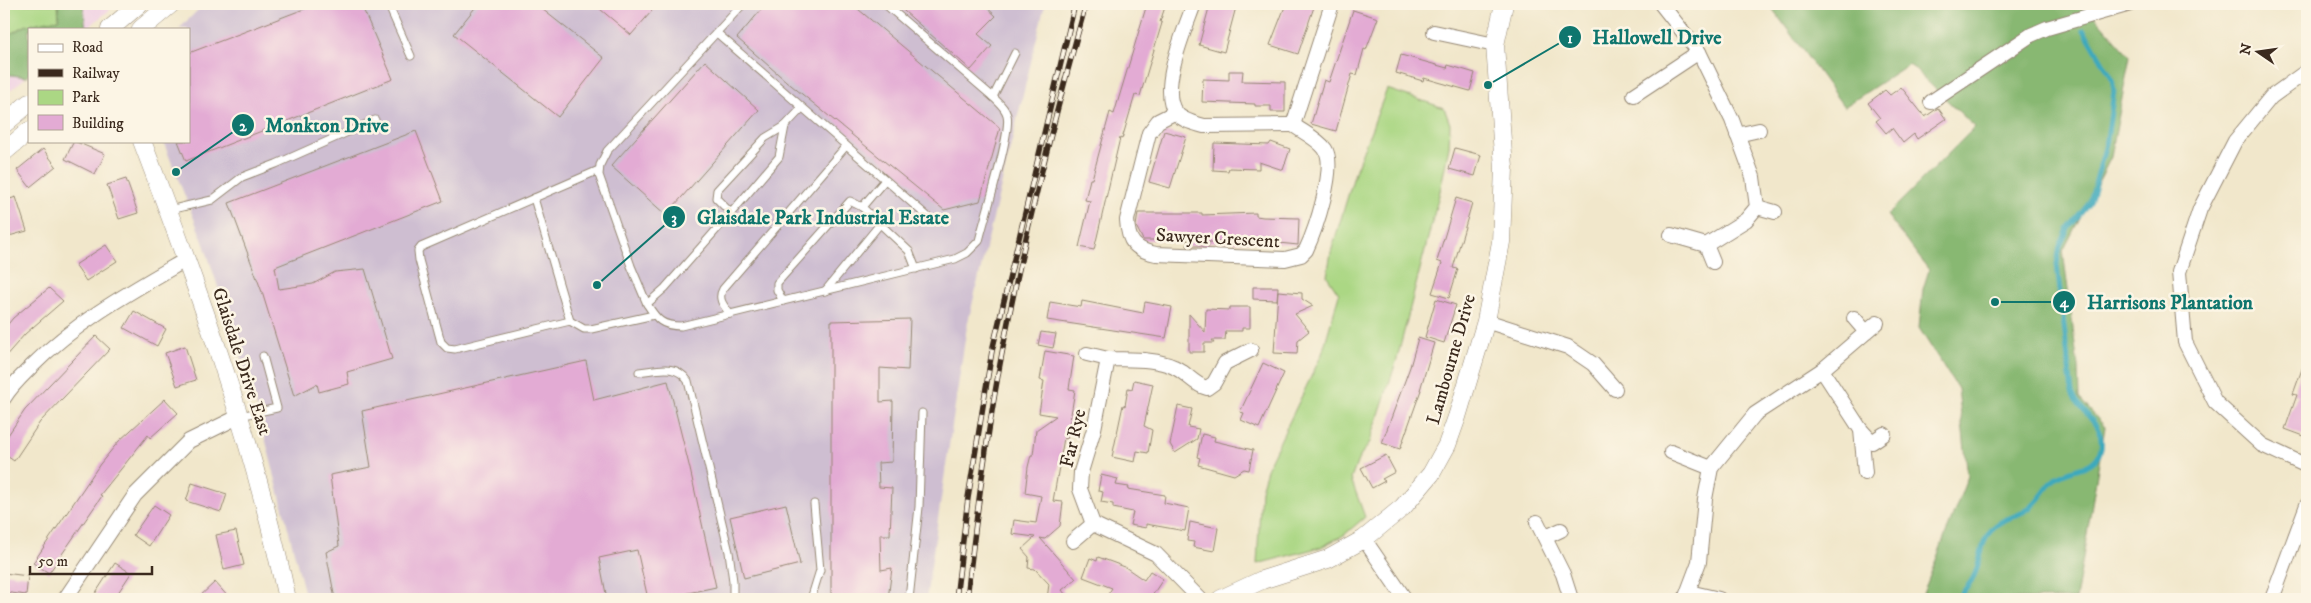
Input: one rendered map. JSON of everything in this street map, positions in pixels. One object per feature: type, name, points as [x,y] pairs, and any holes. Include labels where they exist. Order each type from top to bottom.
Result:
[{"type":"street","points":[[111,28],[139,4]]},
{"type":"street","points":[[143,28],[171,4]]},
{"type":"street","points":[[1194,4],[1172,71],[1170,97],[1176,112],[1191,123],[1204,126],[1293,125],[1332,4]]},
{"type":"street","name":"Lambourne Drive","points":[[1221,599],[1262,580],[1328,559],[1364,540],[1403,508],[1431,474],[1447,445],[1458,417],[1486,321],[1501,242],[1504,168],[1495,45],[1504,4]]},
{"type":"street","points":[[1661,4],[1699,52],[1738,135],[1753,177],[1757,207],[1746,220],[1706,245],[1671,235]]},
{"type":"street","points":[[1931,102],[2031,35],[2096,9],[2130,4]]},
{"type":"street","points":[[1434,32],[1495,45]]},
{"type":"street","points":[[1634,95],[1699,52]]},
{"type":"street","points":[[2307,71],[2270,97],[2235,141],[2200,208],[2179,272],[2185,342],[2214,402],[2262,445],[2307,466]]},
{"type":"street","points":[[4,124],[28,104]]},
{"type":"street","name":"Sawyer Crescent","points":[[1176,112],[1158,121],[1149,133],[1127,220],[1127,233],[1134,244],[1142,251],[1156,254],[1284,260],[1301,256],[1306,250],[1328,178],[1328,158],[1326,150],[1321,145],[1293,125]]},
{"type":"street","points":[[1738,135],[1759,130]]},
{"type":"street","points":[[4,152],[28,131]]},
{"type":"street","name":"Glaisdale Drive East","points":[[142,142],[187,259],[240,416],[287,599]]},
{"type":"street","points":[[1757,207],[1774,212]]},
{"type":"street","points":[[1706,245],[1713,262]]},
{"type":"street","points":[[4,398],[32,366],[69,332],[114,301],[187,259]]},
{"type":"street","points":[[1854,318],[1866,332]]},
{"type":"street","points":[[1486,321],[1568,347],[1593,364],[1615,389]]},
{"type":"street","points":[[1719,599],[1687,596],[1699,562],[1705,498],[1711,468],[1755,414],[1822,370],[1877,322]]},
{"type":"street","points":[[1088,354],[1108,359],[1163,362],[1184,372],[1202,387],[1207,388],[1214,383],[1225,364],[1251,350]]},
{"type":"street","name":"Far Rye","points":[[1093,524],[1080,489],[1081,472],[1094,429],[1108,359]]},
{"type":"street","points":[[1822,370],[1861,430],[1872,442],[1884,434]]},
{"type":"street","points":[[65,599],[135,495],[189,441],[240,416]]},
{"type":"street","points":[[1861,430],[1865,473]]},
{"type":"street","points":[[1672,452],[1711,468]]},
{"type":"street","points":[[2272,599],[2307,505]]},
{"type":"street","points":[[1538,522],[1563,574],[1571,599]]},
{"type":"street","points":[[1073,541],[1093,524],[1156,554],[1200,599]]},
{"type":"street","points":[[1546,537],[1561,530]]},
{"type":"street","points":[[1364,540],[1405,599]]},
{"type":"lane","points":[[388,4],[411,56]]},
{"type":"lane","points":[[744,4],[607,151],[599,170],[631,266],[647,304],[654,315],[664,324],[681,326],[955,259],[967,253],[978,241],[1008,126],[1005,110],[993,96],[885,4]]},
{"type":"lane","points":[[717,33],[927,216]]},
{"type":"lane","points":[[993,96],[1015,52]]},
{"type":"lane","points":[[731,212],[716,198],[717,190],[765,138],[785,126],[802,108]]},
{"type":"lane","points":[[168,210],[212,200],[242,177],[375,120]]},
{"type":"lane","points":[[647,304],[665,288],[779,157],[785,126]]},
{"type":"lane","points":[[730,314],[720,298],[723,289],[846,146]]},
{"type":"lane","points":[[599,170],[421,248],[418,251],[441,342],[447,348],[455,349],[570,321],[584,328],[591,329],[654,315]]},
{"type":"lane","points":[[862,207],[885,180]]},
{"type":"lane","points":[[534,198],[570,321]]},
{"type":"lane","points":[[783,301],[776,286],[779,280],[848,203],[854,201],[909,251],[916,269]]},
{"type":"lane","points":[[824,292],[880,224]]},
{"type":"lane","points":[[240,416],[277,408],[263,356]]},
{"type":"lane","points":[[639,372],[665,369],[676,370],[683,374],[688,381],[729,552],[733,581],[733,599]]},
{"type":"lane","points":[[909,599],[919,507],[922,413]]},
{"type":"lane","points":[[811,599],[820,570],[814,504]]},
{"type":"shaded area","points":[[4,4],[110,4],[111,9],[87,28],[28,28],[28,76],[4,95]]},
{"type":"shaded area","points":[[204,4],[1045,4],[967,326],[926,599],[306,599],[258,410],[204,244],[163,142],[190,142],[190,28],[180,28]]},
{"type":"green space","points":[[4,4],[58,4],[60,20],[27,25],[4,37]]},
{"type":"green space","points":[[58,4],[83,4],[86,28],[28,28],[28,76],[4,74],[4,37],[27,25],[59,19]]},
{"type":"green space","points":[[1769,4],[2084,4],[2130,56],[2111,157],[2063,251],[2078,367],[2079,398],[2105,427],[2076,599],[1921,599],[1968,476],[1958,389],[1919,328],[1923,289],[1929,270],[1887,215],[1975,127],[1909,64],[1844,107]]},
{"type":"green space","points":[[1387,89],[1444,108],[1450,124],[1449,147],[1440,191],[1397,359],[1370,442],[1358,460],[1351,479],[1365,517],[1344,535],[1321,547],[1257,564],[1261,490],[1268,466],[1322,354],[1339,294],[1327,276],[1331,252],[1356,169]]},
{"type":"building","points":[[317,4],[361,4],[393,79],[186,161],[178,142],[190,142],[190,53]]},
{"type":"building","points":[[478,4],[546,4],[542,9],[604,58],[558,117],[454,34]]},
{"type":"building","points":[[594,4],[658,4],[631,35]]},
{"type":"building","points":[[766,4],[852,4],[1000,128],[980,201],[944,210],[786,81],[737,38]]},
{"type":"building","points":[[896,4],[983,4],[996,16],[978,34],[992,46],[971,70]]},
{"type":"building","points":[[1147,4],[1166,4],[1160,22],[1162,23],[1140,96],[1135,95],[1122,139],[1120,138],[1094,250],[1079,247],[1090,201],[1085,200],[1090,179],[1092,179],[1110,112],[1114,114]]},
{"type":"building","points":[[1210,4],[1226,4],[1236,7],[1224,52],[1199,45]]},
{"type":"building","points":[[1286,4],[1315,4],[1298,54],[1270,45]]},
{"type":"building","points":[[1353,10],[1378,18],[1366,50],[1364,49],[1357,75],[1352,74],[1336,131],[1311,124],[1324,80],[1329,82]]},
{"type":"building","points":[[1401,55],[1447,68],[1448,65],[1475,73],[1470,91],[1424,78],[1423,81],[1396,73]]},
{"type":"building","points":[[705,61],[759,110],[666,215],[611,166]]},
{"type":"building","points":[[1229,71],[1243,71],[1242,81],[1285,82],[1285,112],[1271,112],[1271,106],[1255,106],[1255,104],[1202,102],[1203,79],[1229,80]]},
{"type":"building","points":[[1901,87],[1925,117],[1938,108],[1946,119],[1917,139],[1914,134],[1903,143],[1892,128],[1886,133],[1876,121],[1880,118],[1868,103],[1885,90],[1890,95]]},
{"type":"building","points":[[416,131],[443,201],[275,267],[279,289],[313,284],[335,272],[365,269],[392,359],[347,372],[349,384],[319,392],[317,384],[294,396],[262,292],[229,203]]},
{"type":"building","points":[[1164,131],[1186,137],[1170,188],[1149,182]]},
{"type":"building","points":[[74,142],[105,154],[95,174],[65,159]]},
{"type":"building","points":[[1271,142],[1290,149],[1283,170],[1259,162],[1259,169],[1229,168],[1228,171],[1213,170],[1214,143],[1269,145]]},
{"type":"building","points":[[1455,148],[1481,155],[1475,176],[1449,169]]},
{"type":"building","points":[[43,149],[56,166],[30,187],[17,170]]},
{"type":"building","points":[[126,179],[138,213],[119,219],[107,185]]},
{"type":"building","points":[[16,197],[27,231],[9,236],[4,220],[4,201]]},
{"type":"building","points":[[1456,198],[1472,203],[1453,268],[1458,269],[1449,298],[1432,293],[1442,263],[1437,261]]},
{"type":"building","points":[[1138,213],[1202,213],[1202,215],[1256,213],[1256,216],[1263,217],[1299,218],[1298,245],[1269,242],[1209,242],[1209,246],[1187,246],[1188,240],[1143,240],[1136,226]]},
{"type":"building","points":[[106,245],[117,261],[86,281],[75,265]]},
{"type":"building","points":[[1253,287],[1278,287],[1277,300],[1253,299]]},
{"type":"building","points":[[49,288],[63,301],[25,334],[4,358],[4,329],[13,318]]},
{"type":"building","points":[[1278,291],[1302,293],[1302,299],[1313,306],[1295,314],[1309,331],[1298,340],[1297,354],[1274,353]]},
{"type":"building","points":[[1436,299],[1456,305],[1444,343],[1425,337]]},
{"type":"building","points":[[1082,301],[1143,313],[1145,302],[1172,307],[1166,338],[1047,320],[1050,302],[1081,307]]},
{"type":"building","points":[[1230,307],[1250,307],[1250,328],[1242,328],[1242,331],[1226,331],[1225,340],[1212,340],[1214,343],[1204,343],[1204,352],[1189,352],[1189,314],[1205,332],[1206,309],[1230,310]]},
{"type":"building","points":[[134,311],[166,329],[157,346],[124,328]]},
{"type":"building","points":[[910,319],[908,370],[880,368],[880,402],[893,401],[892,462],[878,463],[879,487],[892,488],[890,535],[880,535],[881,570],[892,568],[888,599],[831,599],[831,321]]},
{"type":"building","points":[[1041,332],[1056,334],[1053,348],[1038,345]]},
{"type":"building","points":[[96,336],[110,349],[40,422],[14,461],[4,454],[4,441],[25,410]]},
{"type":"building","points":[[1418,338],[1434,343],[1421,390],[1400,449],[1382,443],[1410,367]]},
{"type":"building","points":[[185,346],[196,380],[177,386],[165,353]]},
{"type":"building","points":[[1045,351],[1074,356],[1069,389],[1075,390],[1067,439],[1064,438],[1053,501],[1063,502],[1060,526],[1045,539],[1040,538],[1076,579],[1062,590],[1065,594],[1059,599],[1047,599],[1049,584],[1035,569],[1028,568],[1029,557],[1022,549],[1035,537],[1012,534],[1014,520],[1036,523],[1041,496],[1025,493],[1028,467],[1031,455],[1033,455],[1036,430],[1056,416],[1039,413],[1044,381],[1040,380]]},
{"type":"building","points":[[2306,358],[2307,428],[2304,436],[2285,429],[2297,395],[2293,394]]},
{"type":"building","points":[[586,361],[594,400],[668,381],[716,587],[660,599],[648,599],[637,550],[599,558],[607,599],[335,599],[326,552],[339,546],[330,475],[371,467],[362,411]]},
{"type":"building","points":[[1263,363],[1284,373],[1259,428],[1241,420],[1244,413],[1240,412]]},
{"type":"building","points":[[1134,380],[1153,384],[1144,426],[1152,430],[1148,453],[1137,451],[1135,462],[1112,457],[1123,405],[1125,406],[1128,388],[1132,389]]},
{"type":"building","points":[[165,399],[178,413],[150,438],[148,435],[100,495],[102,496],[49,573],[33,563],[100,464],[119,441]]},
{"type":"building","points":[[1178,406],[1192,409],[1188,427],[1199,429],[1197,439],[1175,453],[1170,444]]},
{"type":"building","points":[[1202,434],[1215,437],[1214,441],[1253,450],[1249,470],[1244,469],[1234,475],[1198,465],[1200,458],[1197,457]]},
{"type":"building","points":[[1386,455],[1395,472],[1382,479],[1385,481],[1372,488],[1361,468]]},
{"type":"building","points":[[1101,475],[1118,479],[1116,485],[1129,487],[1128,489],[1165,495],[1164,503],[1189,508],[1185,531],[1146,524],[1146,528],[1130,525],[1133,512],[1113,508],[1113,504],[1101,502],[1103,492],[1098,491]]},
{"type":"building","points":[[192,483],[227,494],[221,512],[186,501]]},
{"type":"building","points":[[786,504],[800,564],[744,578],[730,517]]},
{"type":"building","points":[[154,505],[169,515],[149,546],[133,535]]},
{"type":"building","points":[[1190,522],[1218,528],[1214,551],[1193,547],[1194,542],[1187,541]]},
{"type":"building","points":[[236,531],[244,565],[224,570],[216,535]]},
{"type":"building","points":[[1098,557],[1125,567],[1144,580],[1150,571],[1163,579],[1150,599],[1105,599],[1112,588],[1083,577],[1090,558],[1097,561]]},
{"type":"building","points":[[115,563],[131,573],[114,599],[103,599],[95,594]]},
{"type":"building","points":[[4,573],[28,576],[26,595],[4,592]]},
{"type":"building","points":[[215,582],[230,599],[197,599]]},
{"type":"waterway","points":[[1958,599],[1970,584],[1976,572],[1985,541],[1992,529],[2001,522],[2031,507],[2056,478],[2094,461],[2101,448],[2101,440],[2096,425],[2072,393],[2057,264],[2060,246],[2068,229],[2090,202],[2107,140],[2114,91],[2112,78],[2084,30]]},
{"type":"railway","points":[[956,599],[968,498],[992,351],[1075,4]]},
{"type":"railway","points":[[967,599],[987,445],[1011,309],[1040,177],[1086,4]]},
{"type":"place","name":"Hallowell Drive","points":[[1488,85]]},
{"type":"place","name":"Monkton Drive","points":[[176,172]]},
{"type":"place","name":"Glaisdale Park Industrial Estate","points":[[597,285]]},
{"type":"place","name":"Harrisons Plantation","points":[[1995,302]]}]
